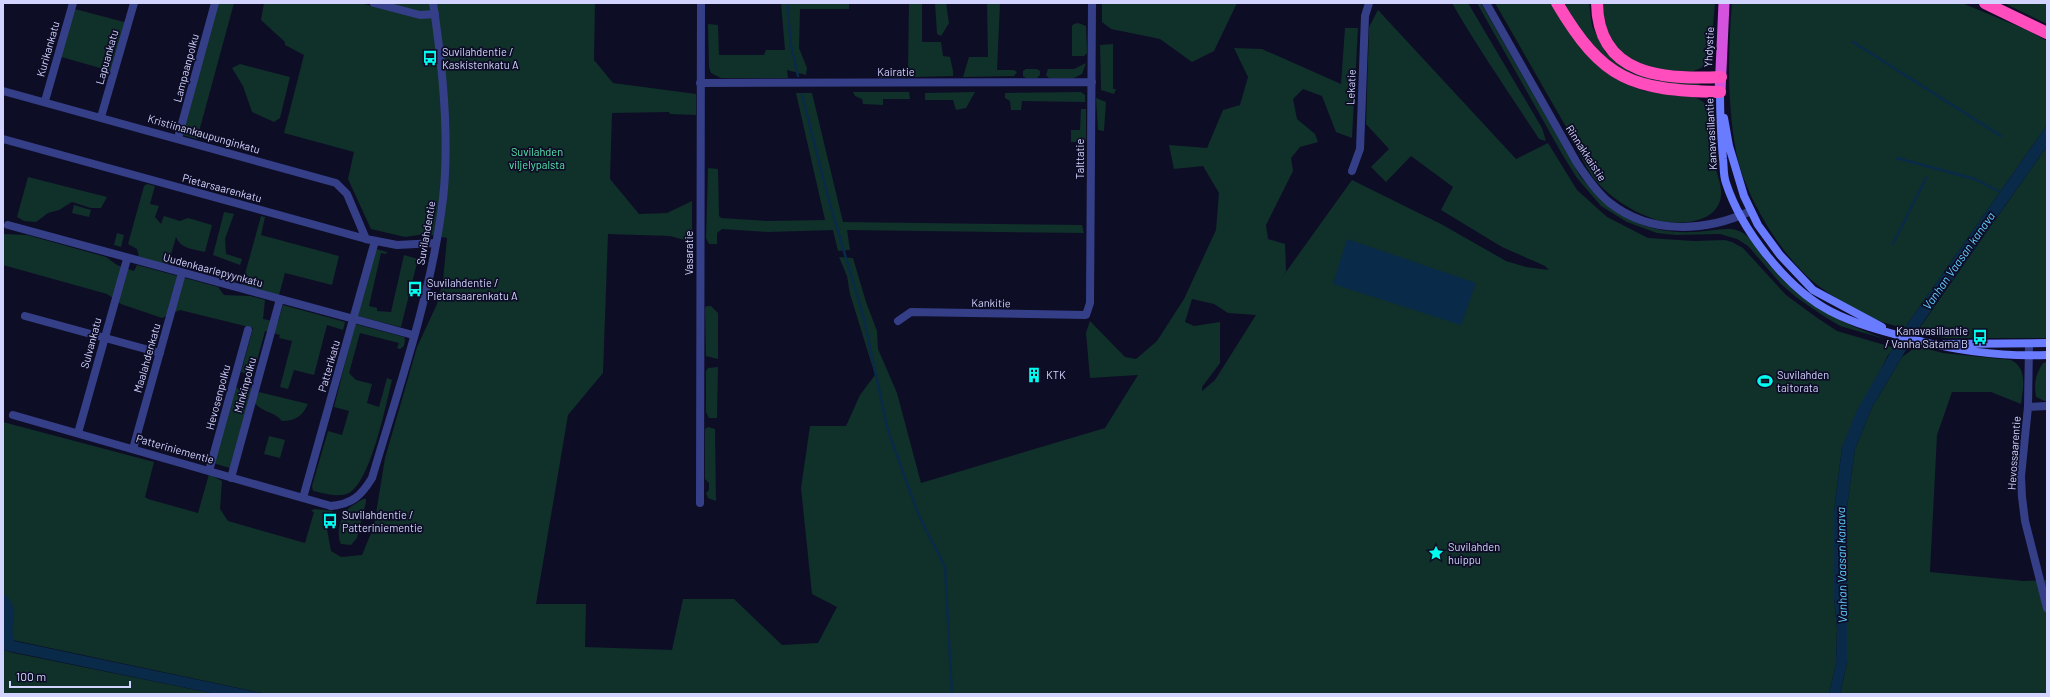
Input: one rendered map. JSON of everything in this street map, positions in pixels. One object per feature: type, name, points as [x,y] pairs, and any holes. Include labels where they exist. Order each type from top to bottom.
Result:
[{"type":"highway","points":[[1557,3],[1580,39],[1596,58],[1609,69],[1629,80],[1674,90],[1720,92]]},
{"type":"highway","points":[[1597,3],[1597,14],[1606,42],[1615,55],[1626,64],[1640,71],[1660,76],[1699,79],[1721,77]]},
{"type":"highway","name":"Yhdystie","points":[[1720,92],[1724,3]]},
{"type":"highway","points":[[1985,3],[2047,32]]},
{"type":"main road","name":"Kanavasillantie","points":[[1720,92],[1720,132],[1725,181],[1739,216],[1773,263],[1805,295],[1830,311],[1847,319],[1942,347],[1969,352],[2047,355]]},
{"type":"main road","name":"Kanavasillantie","points":[[1720,92],[1728,146],[1738,178],[1758,225],[1780,255],[1812,290],[1895,334]]},
{"type":"main road","name":"Kanavasillantie","points":[[1918,340],[1946,344],[2047,343]]},
{"type":"street","name":"Kurikankatu","points":[[45,101],[73,3]]},
{"type":"street","name":"Lapuankatu","points":[[101,117],[134,3]]},
{"type":"street","name":"Lampaanpolku","points":[[178,138],[215,3]]},
{"type":"street","points":[[374,3],[420,15],[435,14]]},
{"type":"street","name":"Suvilahdentie","points":[[330,506],[349,503],[363,492],[372,478],[413,335],[436,243],[444,194],[444,117],[433,3]]},
{"type":"street","name":"Vasaratie","points":[[700,3],[700,503]]},
{"type":"street","name":"Talttatie","points":[[1086,315],[1090,303],[1092,3]]},
{"type":"street","name":"Lekatie","points":[[1352,171],[1360,149],[1365,16],[1369,3]]},
{"type":"street","name":"Rinnakkaistie","points":[[1486,3],[1577,163],[1589,180],[1609,202],[1637,218],[1666,227],[1710,225],[1751,211]]},
{"type":"street","name":"Kairatie","points":[[700,83],[1092,82]]},
{"type":"street","name":"Kristiinankaupunginkatu","points":[[3,91],[45,101],[336,183],[347,194],[366,239]]},
{"type":"street","name":"Pietarsaarenkatu","points":[[3,139],[366,239],[397,245],[436,243]]},
{"type":"street","name":"Uudenkaarlepyynkatu","points":[[8,225],[127,259],[413,335]]},
{"type":"street","name":"Patterikatu","points":[[303,498],[375,241]]},
{"type":"street","name":"Sulvankatu","points":[[78,433],[127,259]]},
{"type":"street","name":"Maalahdenkatu","points":[[133,449],[182,273]]},
{"type":"street","name":"Minkinpolku","points":[[231,478],[280,299]]},
{"type":"street","name":"Kankitie","points":[[898,321],[911,312],[1086,315]]},
{"type":"street","points":[[25,316],[104,339],[160,353]]},
{"type":"street","name":"Hevosenpolku","points":[[210,470],[248,330]]},
{"type":"street","name":"Hevossaarentie","points":[[2029,344],[2028,407],[2021,476],[2022,497],[2025,521],[2047,608]]},
{"type":"street","points":[[2028,407],[2047,406]]},
{"type":"street","name":"Patteriniementie","points":[[13,415],[210,470],[231,478],[330,506]]},
{"type":"green space","points":[[217,3],[234,3],[197,139],[182,135]]},
{"type":"green space","name":"Suvilahden viljelypalsta","points":[[264,3],[360,3],[383,9],[383,3],[595,3],[594,60],[613,83],[696,94],[696,115],[670,114],[669,112],[612,113],[610,179],[639,214],[667,213],[692,201],[692,242],[670,236],[608,234],[603,373],[568,415],[536,604],[586,604],[585,647],[672,650],[683,599],[734,599],[782,645],[818,643],[837,607],[812,594],[801,488],[810,426],[846,426],[860,395],[875,375],[850,294],[847,276],[839,257],[853,258],[866,302],[877,331],[878,349],[897,393],[921,483],[1105,428],[1138,375],[1090,378],[1086,333],[1090,321],[1125,357],[1136,359],[1157,341],[1184,299],[1216,230],[1219,193],[1203,166],[1174,169],[1169,145],[1207,148],[1223,110],[1240,105],[1248,77],[1234,48],[1262,49],[1341,84],[1345,28],[1358,28],[1352,138],[1336,132],[1322,96],[1303,89],[1293,99],[1297,119],[1315,134],[1318,142],[1300,147],[1291,158],[1293,171],[1266,225],[1268,239],[1285,244],[1286,271],[1283,276],[1352,180],[1441,224],[1506,261],[1526,267],[1549,270],[1545,266],[1502,247],[1441,210],[1453,187],[1411,156],[1386,182],[1371,167],[1389,149],[1366,124],[1369,27],[1378,10],[1516,159],[1548,143],[1577,190],[1607,217],[1648,238],[1694,241],[1725,240],[1732,242],[1743,248],[1786,295],[1837,331],[1895,348],[1888,355],[1842,447],[1834,512],[1834,598],[1837,629],[1836,664],[1829,694],[266,694],[3,638],[3,422],[154,462],[145,497],[198,513],[209,474],[222,481],[220,509],[228,521],[305,543],[314,512],[311,511],[314,509],[333,511],[325,529],[327,529],[331,551],[341,557],[362,555],[374,526],[385,458],[417,347],[437,304],[443,281],[447,238],[425,234],[405,237],[371,229],[348,179],[354,152],[284,133],[304,55],[285,45],[285,42],[261,20]],"holes":[[[1192,299],[1214,304],[1228,313],[1256,315],[1215,380],[1202,391],[1202,387],[1220,363],[1220,322],[1194,326],[1185,322]]]},
{"type":"green space","points":[[781,3],[849,3],[849,9],[800,9],[799,48],[807,68],[806,75],[787,70],[788,78],[721,78],[711,73],[709,67],[708,24],[718,25],[719,55],[764,55],[766,50],[785,50]]},
{"type":"green space","points":[[909,3],[935,3],[922,4],[922,42],[941,42],[943,56],[950,57],[953,76],[878,78],[879,71],[908,69]]},
{"type":"green space","points":[[935,3],[946,3],[949,23],[941,36],[937,34]]},
{"type":"green space","points":[[987,3],[1000,3],[997,70],[1014,70],[1017,72],[1014,76],[963,77],[969,57],[988,57]]},
{"type":"green space","points":[[1102,3],[1237,3],[1214,51],[1192,62],[1160,39],[1111,29],[1102,22]]},
{"type":"green space","points":[[1452,3],[1468,3],[1542,128],[1546,141],[1539,139]]},
{"type":"green space","points":[[1477,3],[1481,3],[1580,176],[1592,190],[1616,211],[1630,219],[1659,230],[1694,232],[1732,229],[1742,232],[1752,241],[1777,274],[1807,300],[1839,320],[1885,339],[1840,326],[1822,315],[1782,285],[1748,246],[1737,239],[1720,234],[1676,235],[1657,233],[1627,222],[1601,206],[1577,178],[1562,154]]},
{"type":"green space","points":[[1495,3],[1551,3],[1589,54],[1599,65],[1611,74],[1639,89],[1686,95],[1702,101],[1707,106],[1714,127],[1714,156],[1721,191],[1718,205],[1712,213],[1704,218],[1682,223],[1660,221],[1629,208],[1603,189],[1586,166],[1569,132]]},
{"type":"green space","points":[[1563,3],[1589,3],[1592,26],[1606,53],[1632,73],[1660,81],[1699,83],[1700,87],[1671,85],[1643,79],[1617,68],[1594,49]]},
{"type":"green space","points":[[1602,3],[1715,3],[1710,58],[1703,67],[1691,72],[1646,68],[1622,53],[1607,33]]},
{"type":"green space","points":[[1732,3],[1962,3],[2027,30],[2047,41],[2047,125],[1904,329],[1864,315],[1837,299],[1816,284],[1790,258],[1766,224],[1747,186],[1740,168],[1733,133],[1729,77]]},
{"type":"green space","points":[[2004,3],[2047,3],[2047,24]]},
{"type":"green space","points":[[71,8],[128,23],[114,72],[58,56]]},
{"type":"green space","points":[[1078,23],[1086,26],[1087,53],[1084,56],[1072,56],[1072,26]]},
{"type":"green space","points":[[1113,44],[1113,89],[1116,89],[1114,94],[1101,90],[1100,45]]},
{"type":"green space","points":[[1086,63],[1082,74],[1074,78],[1049,78],[1046,75],[1048,69],[1074,69]]},
{"type":"green space","points":[[240,64],[290,77],[280,118],[274,122],[252,112],[243,86],[232,68]]},
{"type":"green space","points":[[1026,69],[1037,69],[1040,71],[1040,75],[1037,78],[1026,78],[1023,76],[1023,71]]},
{"type":"green space","points":[[853,92],[909,92],[910,99],[883,99],[883,105],[863,104],[862,99],[855,96]]},
{"type":"green space","points":[[975,92],[966,108],[956,110],[953,100],[925,100],[925,93]]},
{"type":"green space","points":[[1081,92],[1085,95],[1085,102],[1022,101],[1021,110],[1011,110],[1010,101],[1005,98],[1005,93]]},
{"type":"green space","points":[[796,93],[812,93],[843,222],[1082,225],[1084,233],[847,230],[850,250],[838,251],[833,230],[768,232],[722,229],[717,233],[717,244],[709,244],[706,238],[708,168],[718,169],[719,216],[721,218],[767,221],[825,220]]},
{"type":"green space","points":[[1096,98],[1106,102],[1104,131],[1098,130]]},
{"type":"green space","points":[[1081,109],[1086,109],[1086,142],[1071,142],[1071,130],[1080,130]]},
{"type":"green space","points":[[2047,146],[2047,338],[1945,338],[1916,333]]},
{"type":"green space","points":[[28,177],[107,197],[101,208],[91,208],[72,202],[59,210],[48,213],[36,222],[24,221],[17,217]]},
{"type":"green space","points":[[147,184],[155,186],[150,204],[159,206],[155,217],[161,224],[164,216],[180,221],[188,218],[212,225],[205,252],[184,246],[176,237],[168,265],[139,257],[137,249],[128,244],[144,186]]},
{"type":"green space","points":[[74,205],[91,210],[89,217],[72,213]]},
{"type":"green space","points":[[224,212],[234,214],[225,239],[226,254],[242,259],[240,265],[213,255]]},
{"type":"green space","points":[[261,216],[265,217],[261,235],[339,256],[332,285],[285,273],[279,295],[242,285]]},
{"type":"green space","points":[[117,233],[124,235],[121,247],[114,245]]},
{"type":"green space","points":[[3,234],[27,235],[106,257],[117,265],[134,271],[137,265],[218,287],[224,295],[250,296],[265,300],[263,319],[278,322],[283,305],[345,322],[343,330],[327,325],[314,375],[294,370],[288,389],[280,387],[292,341],[279,338],[280,335],[265,331],[253,375],[241,372],[253,328],[180,310],[162,318],[121,304],[107,294],[3,265]]},
{"type":"green space","points":[[376,249],[387,252],[386,254],[381,253],[369,306],[377,308],[377,311],[391,312],[404,255],[418,259],[401,327],[357,316]]},
{"type":"green space","points":[[711,306],[718,313],[718,359],[706,356],[705,307]]},
{"type":"green space","points":[[355,324],[404,337],[405,340],[404,346],[400,349],[397,348],[399,343],[360,333],[349,373],[356,380],[372,384],[367,403],[379,407],[387,378],[392,380],[382,423],[371,458],[364,474],[357,486],[349,493],[331,495],[313,491],[312,486],[328,431],[342,435],[349,411],[334,407]]},
{"type":"green space","points":[[1917,346],[1943,353],[2011,360],[2020,368],[2022,373],[2023,386],[2021,404],[1991,392],[1952,392],[1937,435],[1930,572],[2024,581],[2047,580],[2047,694],[1840,694],[1847,662],[1847,507],[1855,449],[1872,407],[1902,357]]},
{"type":"green space","points":[[2047,362],[2047,402],[2036,397],[2035,388],[2038,372],[2043,363]]},
{"type":"green space","points":[[718,367],[717,418],[709,418],[706,412],[706,371],[708,368]]},
{"type":"green space","points":[[235,386],[239,390],[243,391],[246,386],[252,388],[230,468],[213,463]]},
{"type":"green space","points":[[259,392],[308,404],[301,415],[295,419],[282,421],[255,403]]},
{"type":"green space","points":[[708,427],[715,429],[716,501],[708,498],[706,493],[709,490],[709,483],[705,479],[705,429]]},
{"type":"green space","points":[[269,436],[285,440],[280,458],[264,454]]},
{"type":"green space","points":[[363,499],[366,499],[366,502],[357,538],[351,545],[341,544],[339,531],[342,517],[349,509]]},
{"type":"green space","points":[[3,650],[14,653],[216,694],[3,694]]},
{"type":"water","name":"Vanhan Vaasan kanava","points":[[2047,125],[2047,146],[1921,325],[1872,407],[1855,449],[1847,507],[1847,662],[1840,694],[1829,694],[1836,664],[1837,629],[1834,598],[1834,512],[1842,447],[1857,410],[1904,329]]},
{"type":"water","points":[[1347,239],[1476,283],[1461,325],[1333,284]]},
{"type":"water","points":[[3,593],[13,605],[14,641],[266,694],[216,694],[3,650]]},
{"type":"waterway","points":[[787,3],[791,46],[798,76]]},
{"type":"waterway","points":[[1853,42],[2001,136]]},
{"type":"waterway","points":[[802,95],[829,201],[863,315],[888,431],[919,516],[945,567],[952,694]]},
{"type":"waterway","points":[[1897,158],[1975,179],[2002,193]]},
{"type":"waterway","points":[[1893,244],[1926,178]]},
{"type":"place","name":"Suvilahdentie / Kaskistenkatu A","points":[[430,58]]},
{"type":"place","name":"Suvilahdentie / Pietarsaarenkatu A","points":[[415,289]]},
{"type":"place","name":"Kanavasillantie / Vanha Satama B","points":[[1980,337]]},
{"type":"place","name":"KTK","points":[[1034,375]]},
{"type":"place","name":"Suvilahden taitorata","points":[[1765,381]]},
{"type":"place","name":"Suvilahdentie / Patteriniementie","points":[[330,521]]},
{"type":"place","name":"Suvilahden huippu","points":[[1436,553]]}]
